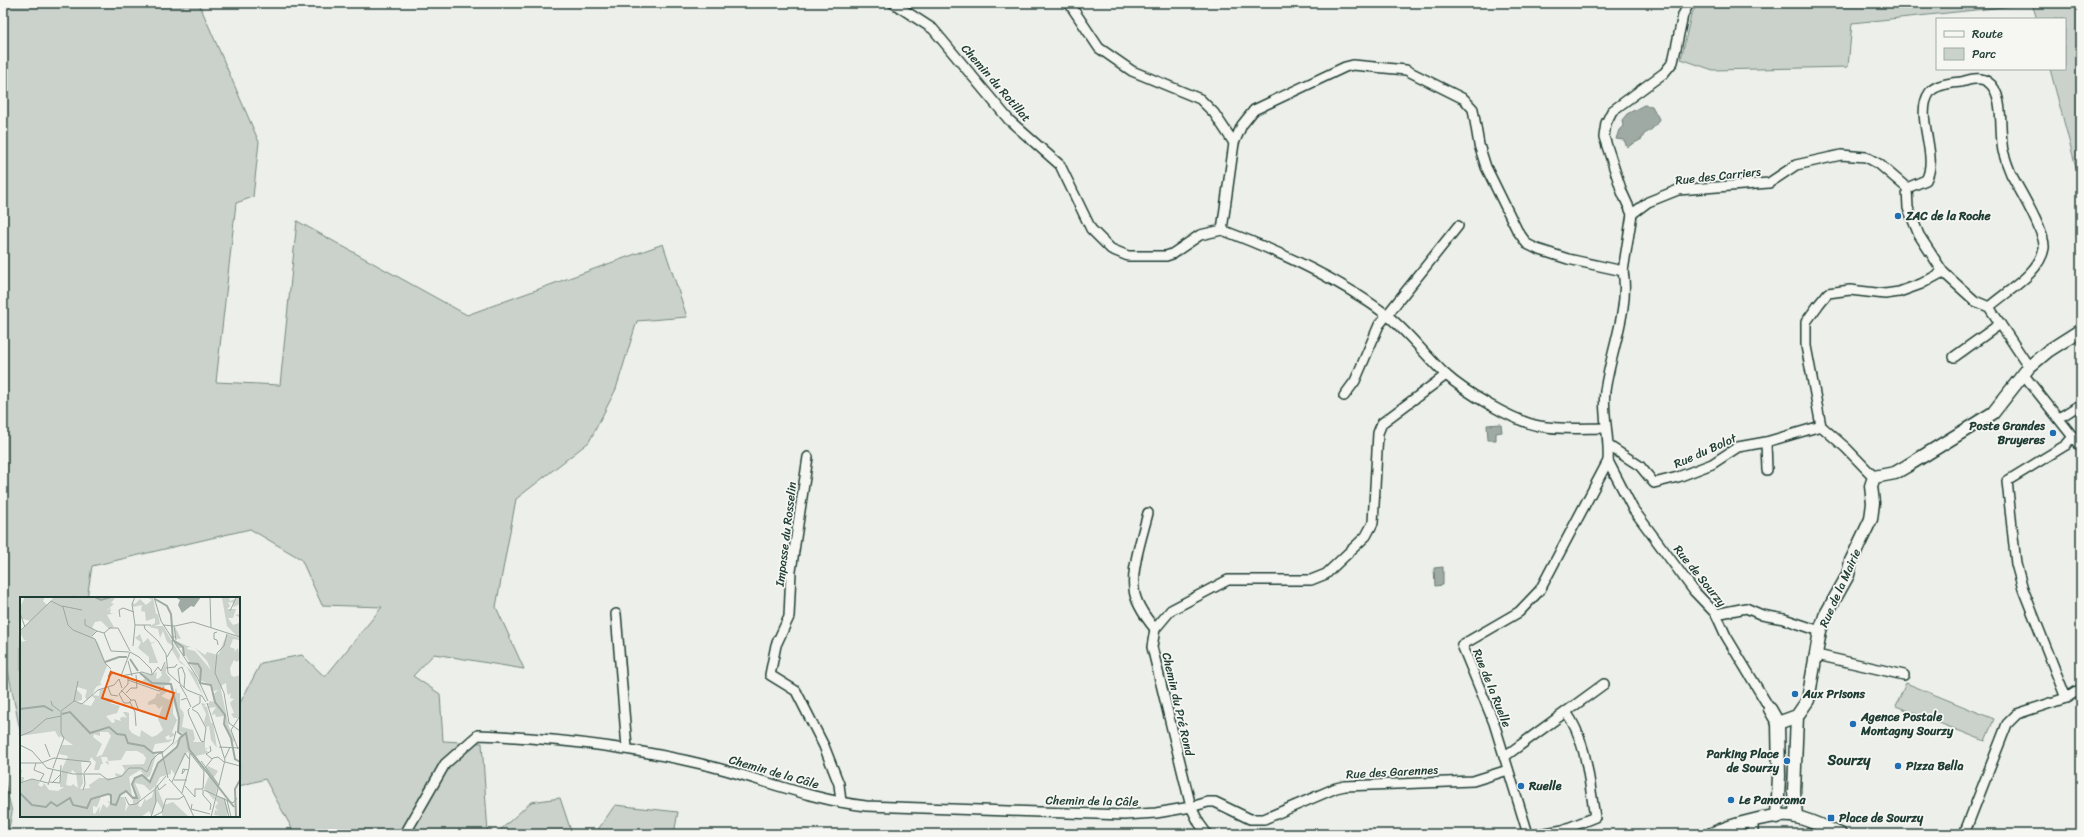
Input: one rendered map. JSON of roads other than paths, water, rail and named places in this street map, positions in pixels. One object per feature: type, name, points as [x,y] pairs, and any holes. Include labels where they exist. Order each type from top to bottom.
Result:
[{"type":"street","name":"Chemin du Rotillat","points":[[893,3],[933,29],[1009,120],[1060,165],[1091,229],[1111,249],[1128,256],[1166,256],[1200,235],[1222,230]]},
{"type":"street","points":[[1069,3],[1099,48],[1132,71],[1200,98],[1214,113],[1234,143]]},
{"type":"street","points":[[1608,461],[1609,446],[1606,428],[1605,392],[1623,303],[1625,282],[1623,271],[1632,214],[1622,192],[1604,137],[1606,123],[1612,111],[1664,74],[1673,62],[1684,15],[1689,3]]},
{"type":"street","points":[[1606,428],[1541,427],[1525,423],[1471,394],[1446,375],[1401,327],[1386,315],[1344,288],[1307,267],[1222,230],[1234,143],[1242,125],[1254,110],[1345,67],[1353,65],[1406,70],[1464,99],[1473,109],[1479,145],[1486,166],[1513,223],[1527,244],[1568,259],[1623,271]]},
{"type":"street","points":[[1989,307],[2030,272],[2040,259],[2044,247],[2042,234],[2010,170],[2003,151],[1999,102],[1994,89],[1988,82],[1978,78],[1940,86],[1931,91],[1925,101],[1931,171],[1926,180],[1907,188],[1908,208],[1919,235],[1943,272],[1975,301],[1989,307],[2026,371],[2081,447]]},
{"type":"street","name":"Rue des Carriers","points":[[1632,214],[1648,202],[1678,190],[1769,183],[1796,165],[1841,155],[1866,157],[1879,164],[1907,188]]},
{"type":"street","points":[[1344,396],[1355,381],[1379,325],[1458,226]]},
{"type":"street","points":[[1943,272],[1920,284],[1899,292],[1885,294],[1850,290],[1828,294],[1806,322],[1806,346],[1821,426],[1846,448],[1874,477],[1895,473],[1993,413],[2026,371],[2048,351],[2081,330]]},
{"type":"street","points":[[1954,357],[2000,324]]},
{"type":"street","points":[[1148,513],[1133,578],[1134,590],[1145,616],[1155,629],[1171,610],[1228,580],[1312,580],[1326,574],[1366,536],[1373,523],[1378,434],[1382,423],[1446,375]]},
{"type":"street","points":[[2059,418],[2081,404]]},
{"type":"street","name":"Rue du Bolot","points":[[1609,446],[1640,466],[1654,482],[1678,477],[1712,464],[1738,448],[1766,442],[1821,426]]},
{"type":"street","points":[[2066,698],[2023,589],[2016,564],[2007,481],[2066,446],[2073,436]]},
{"type":"street","points":[[1766,442],[1767,470]]},
{"type":"street","name":"Impasse du Rosselin","points":[[808,457],[791,571],[789,618],[776,645],[770,674],[796,691],[826,752],[839,784],[841,802]]},
{"type":"street","name":"Rue de Sourzy","points":[[1608,461],[1633,509],[1694,591],[1716,614],[1726,636],[1770,709]]},
{"type":"street","name":"Rue de la Ruelle","points":[[1528,834],[1494,723],[1462,645],[1519,612],[1540,590],[1608,461]]},
{"type":"street","name":"Rue de la Mairie","points":[[1797,716],[1808,700],[1820,631],[1825,616],[1848,575],[1851,561],[1871,519],[1873,503],[1871,486],[1874,477]]},
{"type":"street","points":[[1716,614],[1746,608],[1762,615],[1784,619],[1820,631]]},
{"type":"street","points":[[616,614],[627,748]]},
{"type":"street","name":"Chemin du Pré Rond","points":[[1155,629],[1152,647],[1191,807],[1199,823],[1207,834]]},
{"type":"street","points":[[1817,654],[1904,675]]},
{"type":"street","points":[[1504,757],[1604,684]]},
{"type":"street","points":[[1964,834],[2007,724],[2017,714],[2066,698],[2081,689]]},
{"type":"street","points":[[1770,709],[1778,723],[1779,768],[1777,817]]},
{"type":"street","points":[[1539,834],[1563,830],[1595,817],[1583,751],[1572,720],[1566,712]]},
{"type":"street","points":[[1778,723],[1797,716],[1794,791],[1796,817]]},
{"type":"street","name":"Chemin de la Câle","points":[[405,834],[445,764],[478,735],[545,739],[627,748],[711,766],[841,802],[866,806],[1124,815],[1191,807]]},
{"type":"street","name":"Rue des Garennes","points":[[1191,807],[1208,802],[1215,802],[1250,819],[1264,819],[1336,788],[1345,786],[1473,781],[1508,770]]},
{"type":"street","points":[[1711,834],[1725,827],[1752,821],[1777,817],[1796,817],[1840,834]]},
{"type":"street","points":[[1752,821],[1753,834]]},
{"type":"place","name":"ZAC de la Roche","points":[[1898,216]]},
{"type":"place","name":"Poste Grandes Bruyeres","points":[[2053,433]]},
{"type":"place","name":"Aux Prisons","points":[[1795,694]]},
{"type":"place","name":"Agence Postale Montagny Sourzy","points":[[1853,724]]},
{"type":"place","name":"Parking Place de Sourzy","points":[[1787,761]]},
{"type":"place","name":"Pizza Bella","points":[[1898,766]]},
{"type":"place","name":"Ruelle","points":[[1521,786]]},
{"type":"place","name":"Le Panorama","points":[[1731,800]]},
{"type":"place","name":"Place de Sourzy","points":[[1831,818]]},
{"type":"district","name":"Sourzy","points":[[1849,760]]}]
